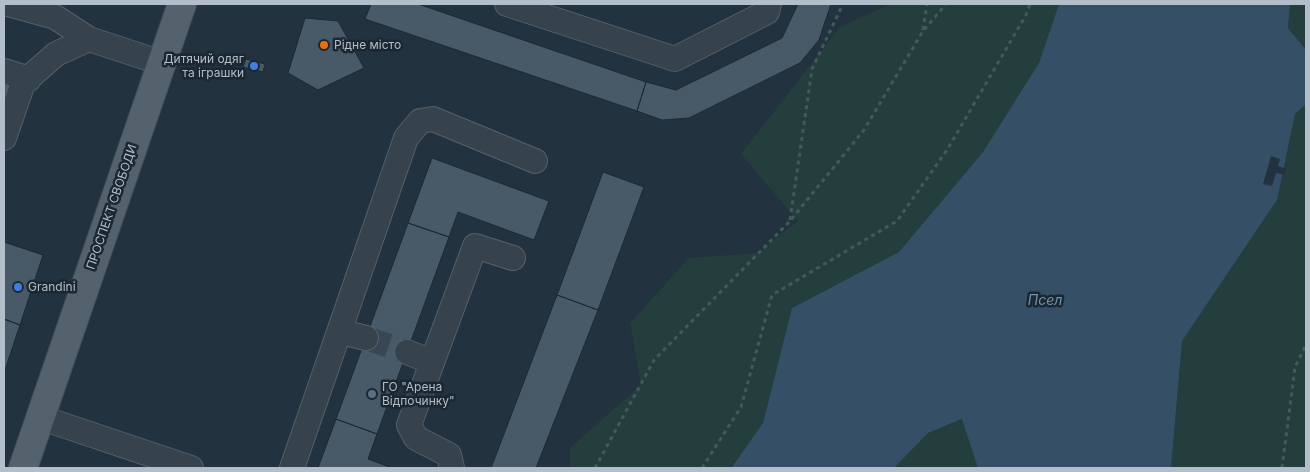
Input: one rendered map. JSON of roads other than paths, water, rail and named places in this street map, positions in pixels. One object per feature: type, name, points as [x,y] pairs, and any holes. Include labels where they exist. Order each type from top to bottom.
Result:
[{"type":"main road","name":"ПРОСПЕКТ СВОБОДИ","points":[[23,468],[182,4]]},
{"type":"street","points":[[8,4],[55,17],[89,39],[162,63]]},
{"type":"street","points":[[507,4],[675,59],[767,12],[769,4]]},
{"type":"street","points":[[4,138],[24,84],[29,78],[56,54],[89,39]]},
{"type":"street","points":[[4,71],[29,78]]},
{"type":"street","points":[[292,468],[341,332],[406,138],[420,121],[433,119],[535,161]]},
{"type":"street","points":[[452,468],[449,456],[416,438],[409,425],[475,246],[513,258]]},
{"type":"street","points":[[341,332],[366,338]]},
{"type":"street","points":[[407,352],[432,362]]},
{"type":"street","points":[[39,417],[192,468]]},
{"type":"water","name":"Псел","points":[[1059,4],[1290,4],[1288,28],[1306,50],[1306,104],[1295,114],[1277,200],[1182,341],[1171,468],[978,468],[962,419],[928,433],[894,468],[731,468],[763,423],[792,308],[899,252],[983,152],[1039,63]]},
{"type":"tunnel","points":[[366,338],[407,352]]},
{"type":"place","name":"Рідне місто","points":[[324,45]]},
{"type":"place","name":"Дитячий одяг та іграшки","points":[[254,66]]},
{"type":"place","name":"Grandini","points":[[18,287]]},
{"type":"place","name":"ГО \"Арена Відпочинку\"","points":[[372,394]]}]
